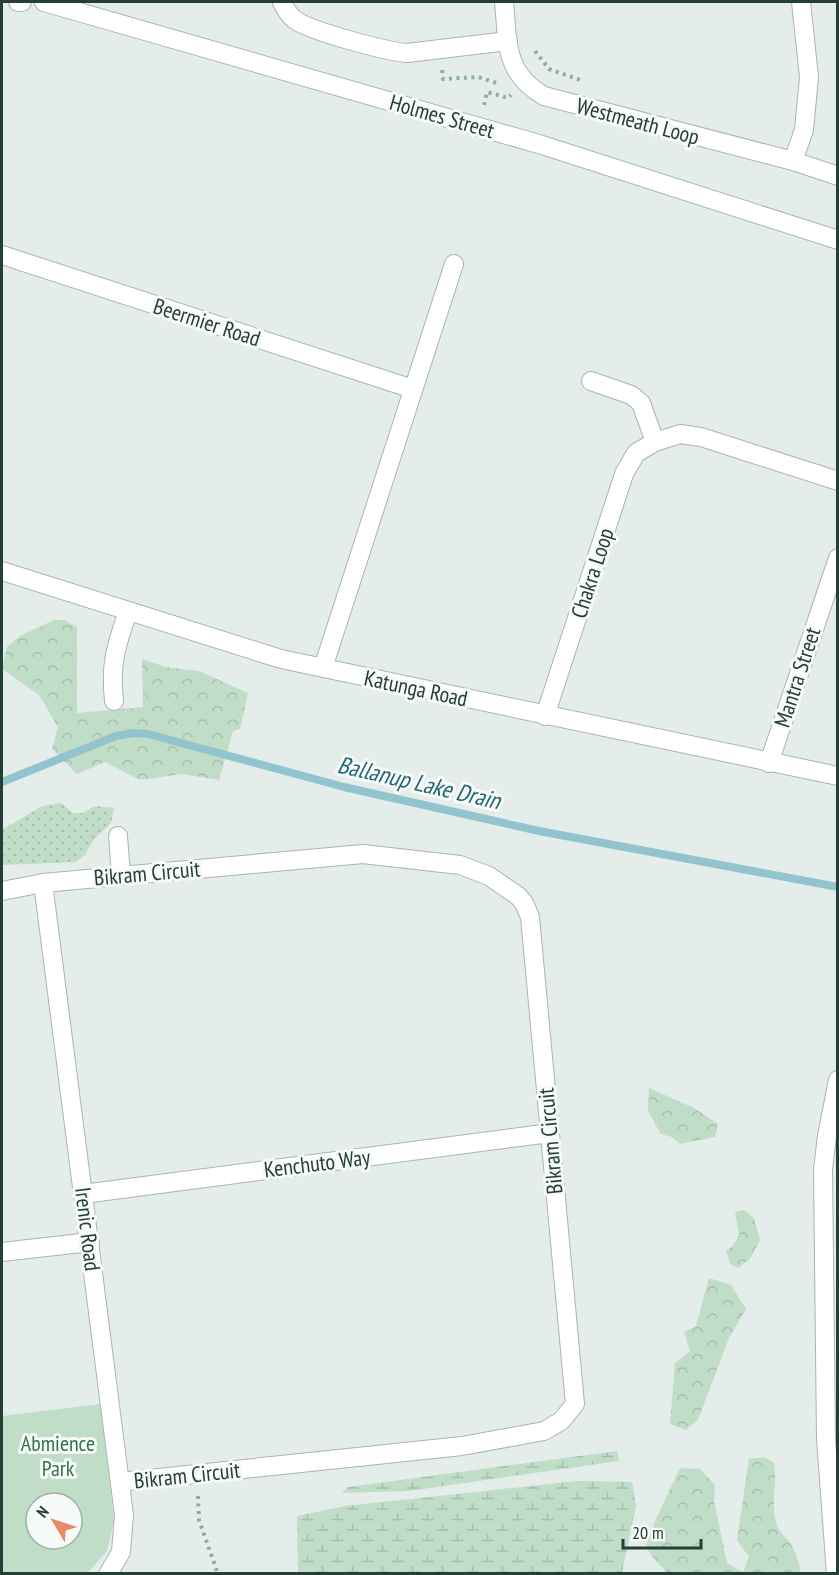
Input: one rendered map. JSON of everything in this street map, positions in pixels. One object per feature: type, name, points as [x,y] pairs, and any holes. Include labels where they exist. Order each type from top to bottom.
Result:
[{"type":"street","name":"Holmes Street","points":[[44,2],[554,148],[837,240]]},
{"type":"street","points":[[282,2],[286,11],[298,22],[339,37],[395,52],[508,41]]},
{"type":"street","name":"Westmeath Loop","points":[[504,2],[509,54],[517,72],[532,89],[544,96],[792,161],[837,176]]},
{"type":"street","points":[[792,161],[804,130],[809,78],[801,2]]},
{"type":"street","name":"Beermier Road","points":[[2,255],[413,389]]},
{"type":"street","points":[[323,668],[454,264]]},
{"type":"street","points":[[591,381],[631,395],[641,404],[655,442]]},
{"type":"street","name":"Chakra Loop","points":[[545,716],[624,474],[636,453],[655,442],[680,434],[701,437],[837,482]]},
{"type":"street","name":"Mantra Street","points":[[769,763],[837,558]]},
{"type":"street","name":"Katunga Road","points":[[2,571],[281,659],[837,776]]},
{"type":"street","points":[[114,701],[111,675],[113,655],[128,611]]},
{"type":"street","points":[[118,836],[121,876]]},
{"type":"street","name":"Bikram Circuit","points":[[2,891],[43,883],[363,854],[460,865],[489,876],[518,896],[530,917],[575,1404],[561,1421],[544,1431],[462,1446],[120,1482]]},
{"type":"street","name":"Irenic Road","points":[[43,883],[124,1515],[121,1552],[108,1574]]},
{"type":"street","points":[[836,1574],[823,1169],[826,1136],[837,1080]]},
{"type":"street","name":"Kenchuto Way","points":[[83,1194],[550,1133]]},
{"type":"street","points":[[2,1252],[90,1242]]},
{"type":"path","points":[[530,45],[549,69],[590,83]]},
{"type":"path","points":[[478,127],[487,92],[508,98],[514,92]]},
{"type":"path","points":[[198,1496],[199,1520],[218,1574]]},
{"type":"green space","points":[[54,620],[64,620],[77,627],[77,713],[143,707],[142,659],[166,667],[199,671],[248,693],[240,729],[233,731],[219,780],[182,774],[140,780],[105,762],[77,774],[52,749],[58,727],[39,695],[2,669],[7,647],[20,636]]},
{"type":"green space","points":[[61,803],[73,813],[83,813],[95,806],[114,808],[111,823],[94,839],[85,855],[76,862],[2,865],[2,830],[42,806]]},
{"type":"green space","points":[[649,1088],[694,1108],[718,1124],[715,1137],[680,1144],[672,1137],[661,1134],[648,1111]]},
{"type":"green space","points":[[744,1210],[754,1218],[760,1240],[750,1259],[738,1268],[730,1264],[726,1251],[733,1246],[739,1235],[735,1212]]},
{"type":"green space","points":[[709,1278],[731,1285],[746,1309],[729,1338],[698,1420],[686,1430],[670,1424],[675,1363],[690,1351],[684,1332],[696,1326]]},
{"type":"green space","name":"Abmience Park","points":[[101,1404],[114,1521],[107,1551],[87,1573],[2,1573],[2,1416]]},
{"type":"green space","points":[[617,1451],[619,1461],[409,1491],[342,1493],[348,1487]]},
{"type":"green space","points":[[764,1457],[774,1463],[775,1520],[794,1550],[801,1573],[667,1573],[646,1546],[680,1468],[700,1469],[715,1485],[714,1501],[727,1563],[743,1572],[749,1557],[737,1540],[749,1459]]},
{"type":"green space","points":[[577,1481],[632,1482],[636,1506],[622,1573],[298,1573],[297,1516],[345,1506]]},
{"type":"waterway","name":"Ballanup Lake Drain","points":[[2,782],[116,736],[133,733],[148,734],[344,787],[539,831],[838,887]]}]
